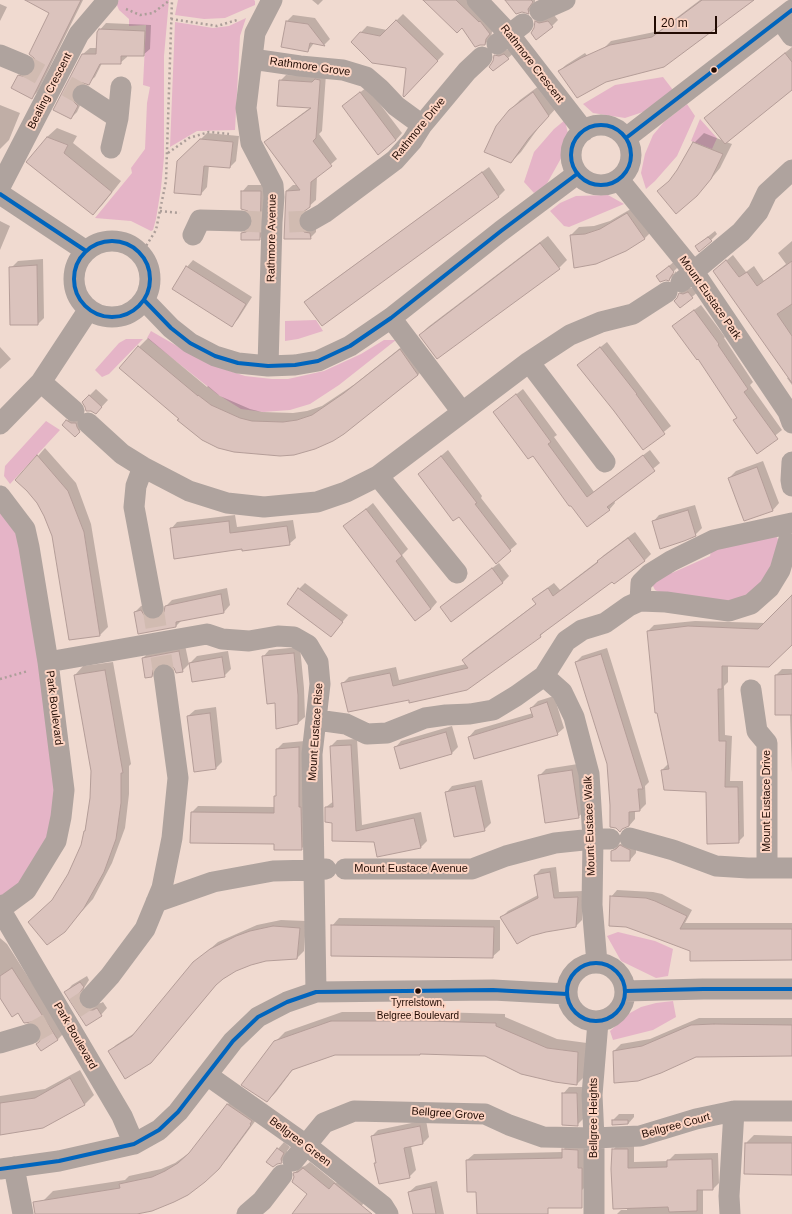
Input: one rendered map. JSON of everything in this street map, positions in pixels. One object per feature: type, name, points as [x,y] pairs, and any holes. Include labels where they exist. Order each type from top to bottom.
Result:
[{"type":"street","name":"Rathmore Avenue","points":[[268,366],[274,222],[273,185],[251,143],[246,108],[254,33],[272,0]]},
{"type":"street","name":"Rathmore Crescent","points":[[477,0],[503,40],[584,131]]},
{"type":"street","points":[[540,11],[565,0]]},
{"type":"street","name":"Bealing Crescent","points":[[0,187],[79,34],[116,4]]},
{"type":"street","points":[[626,138],[786,14],[792,36]]},
{"type":"street","name":"Rathmore Drive","points":[[310,221],[324,213],[395,160],[412,141],[422,124],[467,71],[503,40]]},
{"type":"street","points":[[0,55],[54,80],[118,118]]},
{"type":"street","name":"Rathmore Grove","points":[[252,59],[343,70],[366,76],[396,106],[422,124]]},
{"type":"street","points":[[111,148],[118,118],[121,87]]},
{"type":"street","points":[[592,126],[606,126],[619,131],[626,138],[630,146],[631,160],[626,173],[619,180],[611,184],[592,184],[577,174],[572,165],[572,151],[577,138],[584,131],[592,126]]},
{"type":"street","points":[[42,382],[122,454],[143,467],[189,491],[227,503],[264,507],[317,502],[346,492],[378,476],[529,362],[570,335],[601,322],[633,314],[681,282],[741,232],[758,212],[767,193],[792,170]]},
{"type":"street","points":[[144,300],[171,328],[190,343],[215,356],[238,363],[268,366],[296,365],[318,361],[350,346],[391,318],[501,231],[577,174]]},
{"type":"street","name":"Mount Eustace Park","points":[[619,180],[681,282],[788,412],[792,423]]},
{"type":"street","points":[[0,194],[86,251]]},
{"type":"street","points":[[193,235],[200,220],[241,221]]},
{"type":"street","points":[[108,241],[121,242],[132,246],[141,254],[148,264],[150,276],[149,289],[144,300],[135,309],[112,317],[100,315],[89,309],[80,299],[75,287],[75,274],[78,261],[86,251],[97,244],[108,241]]},
{"type":"street","points":[[0,424],[42,382],[89,309]]},
{"type":"street","points":[[391,318],[462,412]]},
{"type":"street","points":[[529,362],[606,462]]},
{"type":"street","points":[[792,462],[792,486]]},
{"type":"street","points":[[0,1043],[61,1016],[110,976],[145,929],[162,888],[172,838],[178,778],[158,642],[134,507],[136,486],[143,467]]},
{"type":"street","points":[[378,476],[457,573]]},
{"type":"street","name":"Park Boulevard","points":[[0,496],[24,529],[29,547],[48,662],[64,790],[61,817],[56,841],[26,890],[7,904],[0,907],[61,1016],[122,1116],[134,1144]]},
{"type":"street","points":[[640,601],[641,583],[650,574],[671,561],[714,540],[792,523]]},
{"type":"street","points":[[317,720],[346,724],[367,734],[387,732],[425,718],[470,714],[493,710],[544,676],[566,641],[582,630],[605,623],[629,606],[640,601],[666,602],[729,611],[751,604],[769,588],[780,570],[792,529]]},
{"type":"street","name":"Mount Eustace Rise","points":[[48,662],[207,634],[222,639],[250,641],[278,636],[294,637],[308,645],[318,662],[320,684],[312,754],[328,869],[316,992]]},
{"type":"street","name":"Mount Eustace Walk","points":[[544,676],[562,692],[574,717],[589,774],[611,839],[592,905],[598,963]]},
{"type":"street","name":"Mount Eustace Drive","points":[[751,690],[757,731],[767,743],[767,868]]},
{"type":"street","name":"Mount Eustace Avenue","points":[[156,902],[213,882],[273,871],[328,869],[472,869],[506,856],[548,845],[611,839]]},
{"type":"street","name":"Mount Eustace Drive","points":[[611,839],[673,850],[716,866],[792,868]]},
{"type":"street","points":[[598,963],[607,965],[616,971],[623,981],[625,991],[623,1004],[618,1012],[612,1017],[598,1022],[586,1020],[576,1014],[569,1005],[567,994],[569,980],[576,971],[586,964],[598,963]]},
{"type":"street","points":[[625,991],[792,989]]},
{"type":"street","points":[[23,1214],[7,1168],[59,1161],[134,1144],[159,1130],[178,1112],[233,1041],[258,1017],[287,1002],[316,992],[493,990],[567,994]]},
{"type":"street","name":"Bellgree Heights","points":[[594,1214],[594,1138],[592,1095],[598,1022]]},
{"type":"street","name":"Bellgree Green","points":[[207,1075],[298,1155],[383,1206],[388,1214]]},
{"type":"street","name":"Bellgree Court","points":[[594,1138],[640,1136],[696,1118],[734,1111],[792,1110]]},
{"type":"street","name":"Bellgree Grove","points":[[246,1214],[262,1200],[324,1123],[354,1111],[485,1114],[508,1125],[543,1137],[594,1138]]},
{"type":"street","points":[[730,1214],[729,1196],[734,1111]]},
{"type":"path","points":[[116,4],[140,15],[153,13],[171,0]]},
{"type":"path","points":[[141,254],[156,230],[166,181],[168,153],[171,0]]},
{"type":"path","points":[[171,19],[217,26],[232,22],[248,14],[260,22]]},
{"type":"path","points":[[168,153],[189,138],[209,132],[250,136]]},
{"type":"path","points":[[0,679],[21,674],[48,662]]},
{"type":"shaded area","points":[[119,0],[169,0],[164,56],[164,157],[156,219],[153,230],[151,231],[131,221],[95,218],[132,173],[131,168],[145,149],[147,103],[150,87],[143,85],[146,25],[129,26],[129,19],[119,10],[116,3]]},
{"type":"shaded area","points":[[178,0],[254,0],[255,5],[225,18],[204,19],[175,15]]},
{"type":"shaded area","points":[[246,18],[240,36],[235,130],[197,131],[170,147],[175,22],[213,28],[229,26]]},
{"type":"shaded area","points":[[663,77],[673,90],[646,111],[625,118],[593,113],[583,104],[615,85]]},
{"type":"shaded area","points":[[687,104],[695,116],[677,156],[646,189],[641,173],[645,154],[653,135],[664,122]]},
{"type":"shaded area","points":[[700,119],[717,138],[712,149],[691,141]]},
{"type":"shaded area","points":[[565,120],[568,134],[564,153],[545,187],[534,193],[524,182],[534,152],[554,129]]},
{"type":"shaded area","points":[[608,195],[624,204],[569,227],[564,226],[550,211],[560,203],[576,196]]},
{"type":"shaded area","points":[[316,320],[323,331],[298,339],[285,341],[285,321]]},
{"type":"shaded area","points":[[151,331],[196,357],[218,367],[245,376],[272,379],[288,379],[324,371],[361,354],[384,340],[396,340],[339,385],[310,404],[290,410],[263,412],[241,409],[217,394],[147,338]]},
{"type":"shaded area","points":[[126,339],[143,339],[109,374],[102,377],[95,370],[119,343]]},
{"type":"shaded area","points":[[46,421],[60,430],[10,484],[4,476],[5,466]]},
{"type":"shaded area","points":[[0,508],[20,534],[58,794],[49,841],[20,886],[0,896]]},
{"type":"shaded area","points":[[776,536],[781,544],[764,585],[733,602],[663,594],[655,590],[652,584],[667,569],[672,573],[710,556],[712,547]]},
{"type":"shaded area","points":[[618,932],[655,941],[673,949],[668,976],[656,978],[621,961],[607,936]]},
{"type":"shaded area","points":[[673,1001],[676,1017],[653,1030],[613,1040],[610,1031],[630,1013],[641,1007]]},
{"type":"building","points":[[25,0],[81,0],[32,99],[11,88],[18,75],[26,77],[31,75],[35,70],[36,63],[34,58],[29,54],[49,13]]},
{"type":"building","points":[[423,0],[456,0],[479,22],[480,21],[490,34],[486,39],[485,45],[475,47],[462,28],[457,33]]},
{"type":"building","points":[[505,0],[531,0],[533,2],[528,9],[529,14],[522,12],[516,14]]},
{"type":"building","points":[[702,0],[754,0],[664,67],[606,82],[577,98],[558,71],[581,58],[610,45],[652,37]]},
{"type":"building","points":[[396,20],[438,61],[404,97],[406,68],[372,63],[351,42],[360,32],[380,36]]},
{"type":"building","points":[[286,21],[308,24],[325,46],[310,43],[308,52],[281,47]]},
{"type":"building","points":[[535,21],[539,23],[548,21],[553,27],[536,40],[531,33],[534,28]]},
{"type":"building","points":[[99,29],[145,31],[144,56],[121,56],[121,64],[100,64],[89,85],[83,83],[78,84],[73,89],[71,94],[72,100],[78,106],[71,119],[53,110],[82,54],[96,54],[97,32]]},
{"type":"building","points":[[785,53],[792,62],[792,90],[725,144],[704,118]]},
{"type":"building","points":[[504,54],[509,59],[493,71],[489,67],[493,61],[494,55],[499,56]]},
{"type":"building","points":[[315,79],[320,80],[320,83],[316,138],[313,141],[332,166],[311,182],[310,207],[299,215],[299,227],[304,232],[310,233],[311,239],[284,239],[286,191],[300,190],[264,142],[311,108],[277,106],[279,80],[312,82]]},
{"type":"building","points":[[360,92],[396,140],[378,155],[342,106]]},
{"type":"building","points":[[533,92],[549,116],[529,138],[511,163],[484,152],[496,126],[509,110]]},
{"type":"building","points":[[47,137],[68,145],[64,153],[112,192],[93,215],[26,162]]},
{"type":"building","points":[[200,139],[233,142],[230,168],[204,166],[201,195],[174,193],[177,161]]},
{"type":"building","points":[[693,142],[723,154],[711,179],[697,196],[676,214],[657,191],[669,181]]},
{"type":"building","points":[[482,172],[499,197],[322,326],[304,302]]},
{"type":"building","points":[[241,191],[261,191],[260,240],[241,240],[241,233],[246,232],[251,228],[253,221],[252,216],[248,211],[241,209]]},
{"type":"building","points":[[627,213],[645,239],[626,251],[596,264],[574,268],[570,235],[585,234],[600,229]]},
{"type":"building","points":[[708,237],[712,241],[699,252],[695,246]]},
{"type":"building","points":[[540,243],[560,269],[437,359],[419,335]]},
{"type":"building","points":[[726,260],[739,277],[747,272],[757,286],[792,261],[792,304],[777,314],[792,336],[792,383],[713,271]]},
{"type":"building","points":[[37,265],[38,325],[10,325],[9,267]]},
{"type":"building","points":[[186,266],[246,304],[232,327],[172,289]]},
{"type":"building","points":[[669,266],[674,272],[669,281],[666,280],[660,282],[656,276]]},
{"type":"building","points":[[688,292],[693,298],[680,308],[674,301],[679,293],[683,294]]},
{"type":"building","points":[[694,310],[719,344],[718,345],[748,389],[744,392],[778,439],[757,454],[733,420],[737,418],[698,359],[697,360],[672,326]]},
{"type":"building","points":[[138,346],[211,405],[240,418],[252,421],[283,422],[297,420],[312,415],[344,393],[400,349],[418,375],[344,434],[315,449],[294,455],[280,456],[234,452],[218,448],[202,440],[177,420],[179,419],[119,368]]},
{"type":"building","points":[[600,347],[637,394],[665,434],[643,450],[577,365]]},
{"type":"building","points":[[516,394],[551,442],[548,444],[587,497],[643,455],[655,471],[607,507],[610,510],[587,527],[571,506],[569,506],[533,456],[528,459],[493,412]]},
{"type":"building","points":[[89,395],[102,407],[96,414],[91,411],[86,411],[82,402]]},
{"type":"building","points":[[66,420],[71,423],[76,423],[80,432],[75,437],[62,425]]},
{"type":"building","points":[[37,455],[68,491],[84,532],[100,636],[69,640],[52,536],[37,503],[15,480]]},
{"type":"building","points":[[441,456],[511,551],[496,564],[459,517],[453,521],[418,474]]},
{"type":"building","points":[[757,467],[773,511],[744,521],[728,478]]},
{"type":"building","points":[[366,509],[402,556],[396,561],[431,609],[415,621],[343,526]]},
{"type":"building","points":[[688,510],[696,536],[660,549],[652,521]]},
{"type":"building","points":[[229,521],[230,533],[287,526],[290,545],[242,551],[242,549],[174,559],[170,528]]},
{"type":"building","points":[[628,538],[645,561],[614,584],[612,582],[540,635],[541,637],[467,690],[409,703],[409,700],[348,712],[341,683],[390,673],[393,686],[468,668],[462,660],[536,604],[532,599],[548,588],[553,596]]},
{"type":"building","points":[[492,568],[503,583],[451,622],[440,607]]},
{"type":"building","points":[[298,588],[343,622],[331,637],[287,604]]},
{"type":"building","points":[[221,594],[224,613],[176,622],[176,627],[138,634],[134,612],[141,610],[149,619],[156,620],[164,612],[165,606]]},
{"type":"building","points":[[792,595],[792,645],[769,667],[722,666],[722,689],[718,689],[719,741],[726,741],[725,787],[738,787],[739,843],[707,844],[706,792],[664,790],[661,770],[669,769],[657,713],[655,713],[647,631],[688,626],[758,629]]},
{"type":"building","points":[[179,651],[183,672],[176,673],[174,668],[169,664],[162,663],[157,665],[153,670],[152,677],[145,678],[142,658]]},
{"type":"building","points":[[294,653],[298,695],[298,724],[276,729],[275,703],[267,704],[262,656]]},
{"type":"building","points":[[601,654],[643,789],[638,789],[640,811],[629,812],[629,826],[622,829],[620,832],[616,828],[610,827],[607,764],[575,662]]},
{"type":"building","points":[[222,657],[225,677],[192,682],[189,663]]},
{"type":"building","points":[[105,670],[123,773],[121,773],[121,803],[116,839],[104,872],[84,908],[65,932],[47,945],[28,922],[52,900],[68,874],[81,845],[85,831],[90,798],[91,771],[74,675]]},
{"type":"building","points":[[792,674],[792,715],[775,715],[775,675]]},
{"type":"building","points":[[547,702],[558,735],[474,759],[468,737],[533,717],[530,708]]},
{"type":"building","points":[[210,713],[216,769],[194,772],[187,716]]},
{"type":"building","points":[[446,732],[452,754],[400,769],[394,747]]},
{"type":"building","points":[[351,745],[356,831],[414,818],[421,848],[377,857],[374,842],[332,841],[332,823],[325,822],[325,807],[333,807],[330,746]]},
{"type":"building","points":[[299,747],[299,807],[301,807],[302,850],[274,850],[274,844],[190,843],[191,812],[274,813],[274,796],[276,796],[276,749]]},
{"type":"building","points":[[572,770],[579,818],[545,823],[538,775]]},
{"type":"building","points":[[475,786],[485,831],[454,837],[445,792]]},
{"type":"building","points":[[620,845],[630,850],[630,861],[611,861],[611,851]]},
{"type":"building","points":[[550,872],[554,898],[578,897],[576,927],[531,936],[517,944],[500,917],[538,898],[534,875]]},
{"type":"building","points":[[610,896],[646,898],[687,916],[680,929],[792,929],[792,960],[690,961],[690,951],[626,927],[609,926]]},
{"type":"building","points":[[331,925],[494,927],[493,958],[331,956]]},
{"type":"building","points":[[273,926],[300,928],[297,959],[266,961],[251,965],[236,971],[223,979],[216,985],[151,1063],[125,1079],[108,1051],[132,1036],[193,962],[210,949],[236,936]]},
{"type":"building","points":[[12,968],[58,1040],[41,1051],[36,1044],[42,1036],[42,1031],[32,1022],[24,1023],[18,1013],[12,1017],[0,998],[0,976]]},
{"type":"building","points":[[80,982],[84,987],[78,995],[79,1002],[82,1007],[87,1010],[97,1008],[102,1016],[86,1026],[64,992]]},
{"type":"building","points":[[331,1021],[496,1023],[496,1026],[547,1048],[578,1052],[577,1085],[555,1082],[521,1074],[485,1056],[420,1054],[335,1055],[292,1070],[267,1102],[241,1085],[274,1041]]},
{"type":"building","points":[[691,1025],[792,1025],[792,1056],[696,1057],[661,1073],[638,1081],[614,1083],[613,1051],[642,1046]]},
{"type":"building","points":[[70,1078],[85,1105],[43,1128],[0,1135],[0,1103],[35,1098]]},
{"type":"building","points":[[562,1093],[577,1093],[578,1126],[562,1125]]},
{"type":"building","points":[[227,1104],[252,1121],[250,1124],[251,1125],[219,1169],[188,1195],[152,1211],[137,1214],[35,1214],[33,1202],[120,1188],[119,1184],[152,1177],[165,1171],[178,1163],[189,1153]]},
{"type":"building","points":[[612,1120],[628,1120],[628,1124],[612,1125]]},
{"type":"building","points":[[420,1126],[423,1144],[404,1148],[410,1178],[379,1184],[374,1163],[376,1163],[371,1136]]},
{"type":"building","points":[[745,1143],[792,1143],[792,1175],[744,1174]]},
{"type":"building","points":[[277,1148],[284,1153],[281,1159],[282,1163],[273,1167],[266,1162]]},
{"type":"building","points":[[562,1149],[578,1150],[578,1168],[582,1168],[582,1208],[548,1208],[548,1214],[477,1214],[476,1192],[467,1192],[466,1160],[562,1158]]},
{"type":"building","points":[[612,1149],[628,1149],[628,1168],[667,1167],[667,1160],[712,1159],[713,1190],[697,1190],[697,1211],[669,1212],[668,1207],[613,1209],[611,1169]]},
{"type":"building","points":[[303,1168],[329,1189],[334,1183],[372,1214],[292,1214],[307,1194],[292,1182],[294,1177],[293,1173],[298,1172]]},
{"type":"building","points":[[431,1187],[436,1214],[413,1214],[408,1192]]},
{"type":"tunnel","points":[[24,65],[40,74]]},
{"type":"tunnel","points":[[67,86],[83,95]]},
{"type":"tunnel","points":[[241,221],[262,222]]},
{"type":"tunnel","points":[[289,222],[310,221]]},
{"type":"tunnel","points":[[153,608],[156,627]]},
{"type":"tunnel","points":[[161,656],[164,675]]},
{"type":"tunnel","points":[[75,1008],[90,998]]},
{"type":"tunnel","points":[[30,1034],[48,1024]]},
{"type":"transit line","points":[[626,138],[792,10]]},
{"type":"transit line","points":[[601,125],[618,130],[626,138],[631,155],[626,172],[618,180],[601,185],[584,180],[576,172],[571,155],[576,138],[584,130],[601,125]]},
{"type":"transit line","points":[[144,300],[171,328],[190,343],[215,356],[238,363],[268,366],[295,365],[318,361],[350,346],[391,318],[501,231],[577,174]]},
{"type":"transit line","points":[[0,194],[86,251]]},
{"type":"transit line","points":[[112,241],[126,244],[139,252],[147,265],[150,279],[147,293],[139,306],[126,314],[112,317],[98,314],[85,306],[77,293],[74,279],[77,265],[85,252],[98,244],[112,241]]},
{"type":"transit line","points":[[590,963],[602,963],[617,971],[625,986],[625,992],[625,998],[617,1013],[602,1021],[590,1021],[575,1013],[567,998],[567,986],[575,971],[590,963]]},
{"type":"transit line","points":[[625,991],[792,989]]},
{"type":"transit line","points":[[0,1169],[59,1161],[134,1144],[159,1130],[178,1112],[233,1041],[258,1017],[287,1002],[316,992],[493,990],[567,994]]},
{"type":"place","name":"Tyrrelstown, Belgree Boulevard","points":[[418,991]]}]
